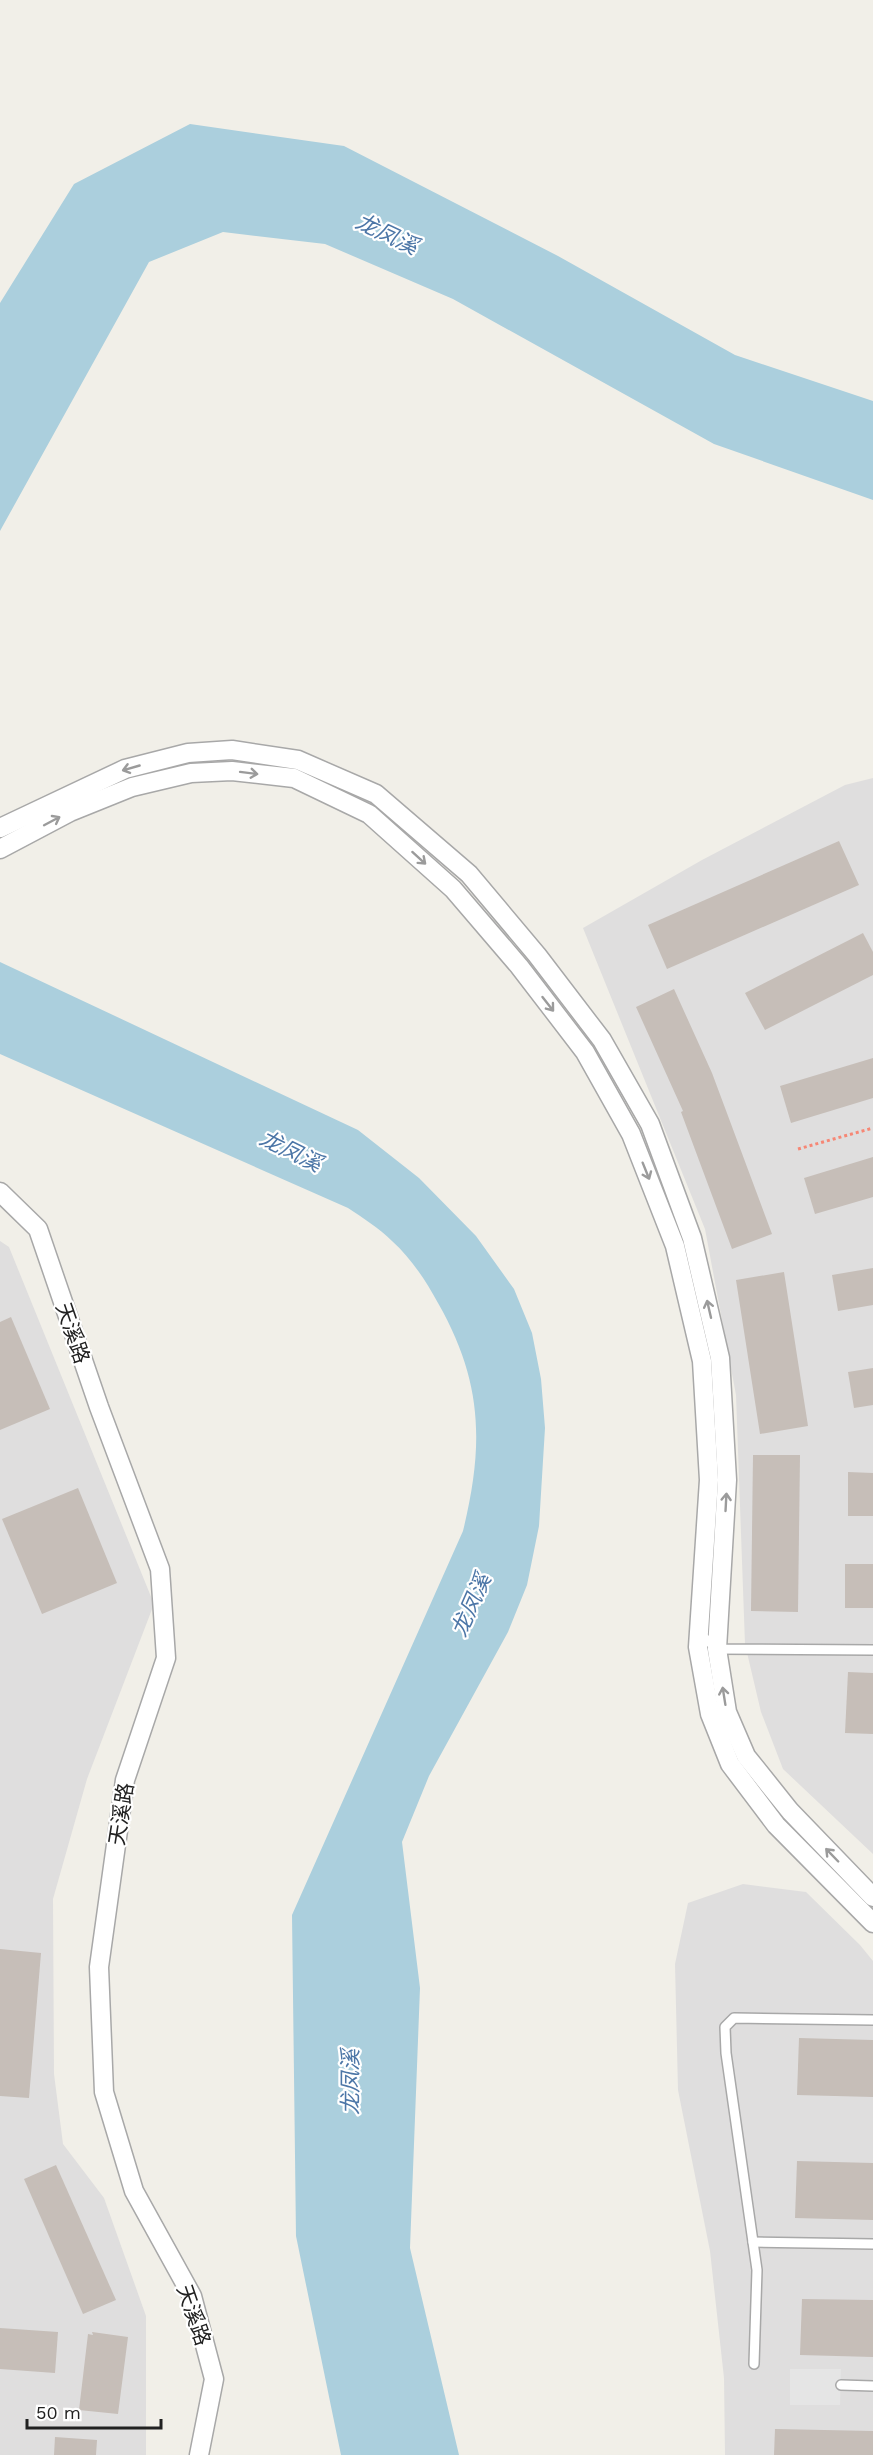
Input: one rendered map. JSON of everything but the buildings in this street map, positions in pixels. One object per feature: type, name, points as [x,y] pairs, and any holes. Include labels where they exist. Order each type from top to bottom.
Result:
[{"type":"street","points":[[0,828],[124,769],[188,753],[232,750],[298,760],[376,794],[469,874],[537,955],[602,1040],[654,1134],[692,1238],[720,1358],[727,1480],[717,1649],[727,1712],[746,1756],[790,1811],[873,1897]]},
{"type":"street","points":[[0,849],[70,812],[132,787],[191,773],[232,771],[294,778],[369,814],[453,890],[519,966],[585,1052],[631,1134],[675,1246],[702,1361],[709,1480],[698,1647],[710,1714],[730,1764],[776,1825],[873,1923]]},
{"type":"street","name":"天溪路","points":[[0,1192],[38,1229],[99,1407],[160,1569],[166,1658],[125,1780],[99,1967],[104,2092],[134,2191],[192,2296],[201,2327],[214,2379],[199,2455]]},
{"type":"lane","points":[[699,1633],[717,1649],[873,1650]]},
{"type":"lane","points":[[702,1666],[717,1649]]},
{"type":"lane","points":[[754,2364],[757,2270],[726,2053],[725,2027],[734,2018],[873,2020]]},
{"type":"lane","points":[[753,2242],[873,2244]]},
{"type":"lane","points":[[841,2385],[873,2386]]},
{"type":"path","points":[[798,1149],[873,1128]]},
{"type":"shaded area","points":[[873,778],[873,1854],[783,1769],[761,1712],[745,1644],[736,1395],[705,1229],[583,928],[702,860],[845,785]]},
{"type":"shaded area","points":[[0,1241],[9,1247],[154,1604],[87,1779],[53,1899],[54,2074],[63,2144],[104,2198],[146,2316],[146,2455],[0,2455]]},
{"type":"shaded area","points":[[743,1884],[806,1892],[860,1945],[873,1961],[873,2455],[725,2455],[724,2378],[710,2251],[678,2090],[675,1964],[688,1903]]},
{"type":"shaded area","points":[[790,2369],[841,2369],[840,2405],[790,2405]]},
{"type":"water","name":"龙凤溪","points":[[190,124],[344,146],[558,256],[735,355],[873,401],[873,500],[714,444],[453,299],[325,244],[223,232],[149,262],[0,531],[0,303],[74,184]]},
{"type":"water","name":"龙凤溪","points":[[0,962],[358,1130],[419,1178],[476,1236],[514,1289],[532,1333],[541,1379],[545,1428],[539,1526],[527,1585],[508,1632],[429,1776],[402,1842],[420,1988],[410,2248],[459,2455],[341,2455],[296,2236],[292,1915],[463,1531],[470,1500],[476,1442],[475,1414],[464,1360],[453,1332],[423,1278],[399,1248],[371,1223],[348,1208],[0,1054]]}]
